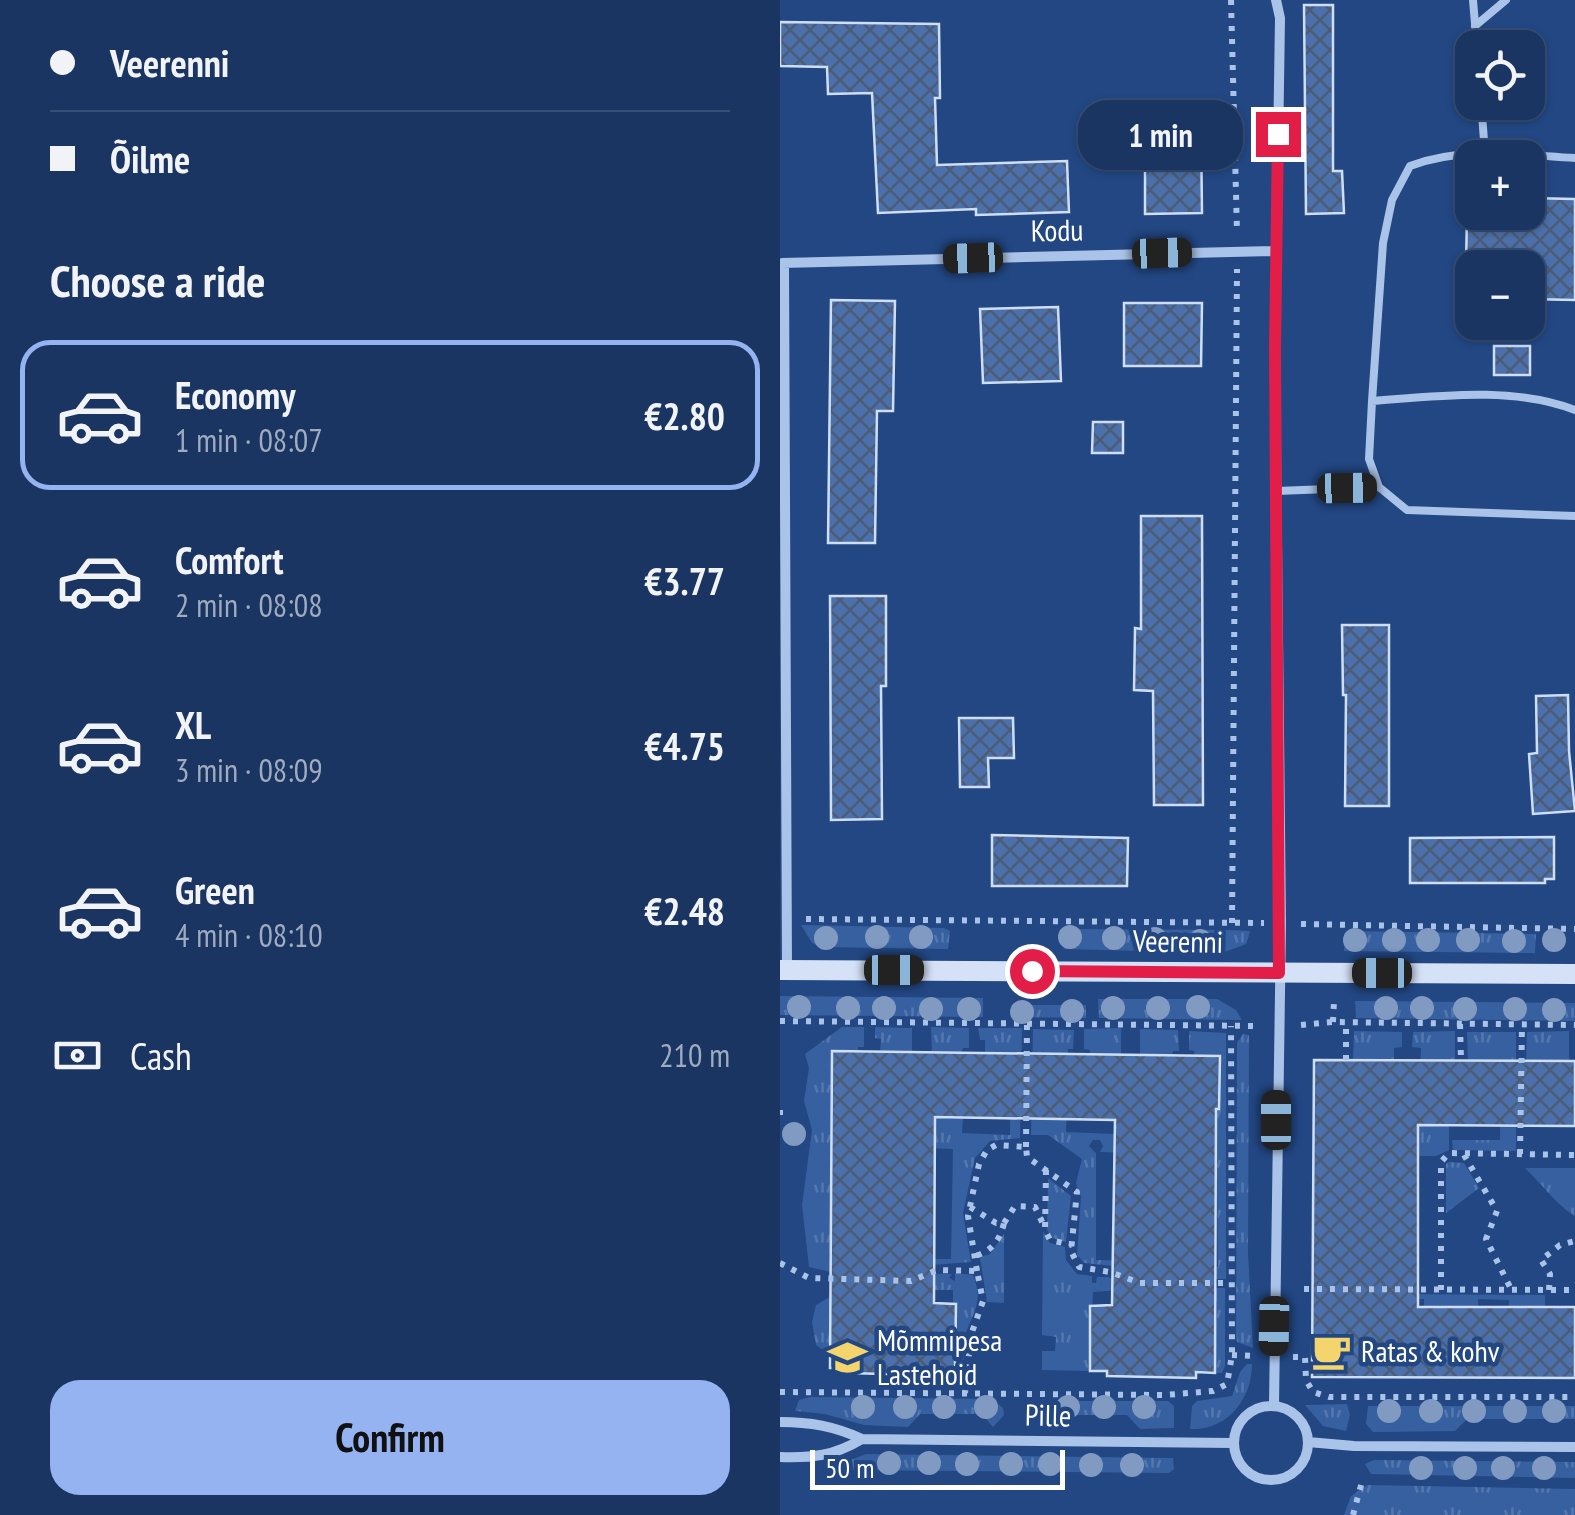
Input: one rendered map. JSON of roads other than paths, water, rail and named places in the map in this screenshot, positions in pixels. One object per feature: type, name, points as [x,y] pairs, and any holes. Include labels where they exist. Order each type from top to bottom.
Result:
[{"type":"street","points":[[1274,1405],[1281,924],[1276,252],[1280,18],[1276,0]]},
{"type":"street","name":"Kodu","points":[[782,263],[1276,252]]},
{"type":"street","points":[[782,263],[786,918],[783,970]]},
{"type":"street","name":"Veerenni","points":[[783,970],[1575,974]]},
{"type":"street","points":[[1274,1405],[1294,1413],[1308,1442],[1306,1454],[1293,1472],[1271,1480],[1249,1473],[1240,1465],[1233,1442],[1235,1430],[1250,1411],[1274,1405]]},
{"type":"street","name":"Pille","points":[[780,1422],[815,1422],[862,1439],[1233,1442]]},
{"type":"street","name":"Pille","points":[[780,1458],[816,1458],[842,1451],[862,1439]]},
{"type":"street","points":[[1308,1442],[1354,1446],[1575,1447]]},
{"type":"lane","points":[[1473,0],[1475,30]]},
{"type":"lane","points":[[1475,26],[1506,0]]},
{"type":"lane","points":[[1455,155],[1434,157],[1410,166],[1392,200],[1383,243],[1369,459],[1379,487],[1407,510],[1575,516]]},
{"type":"lane","points":[[1545,156],[1575,158]]},
{"type":"lane","points":[[1372,401],[1498,396],[1554,402],[1575,410]]},
{"type":"lane","points":[[1277,490],[1379,487]]},
{"type":"place","name":"Ratas & kohv","points":[[1331,1352]]},
{"type":"place","name":"Mõmmipesa Lastehoid","points":[[847,1358]]}]
